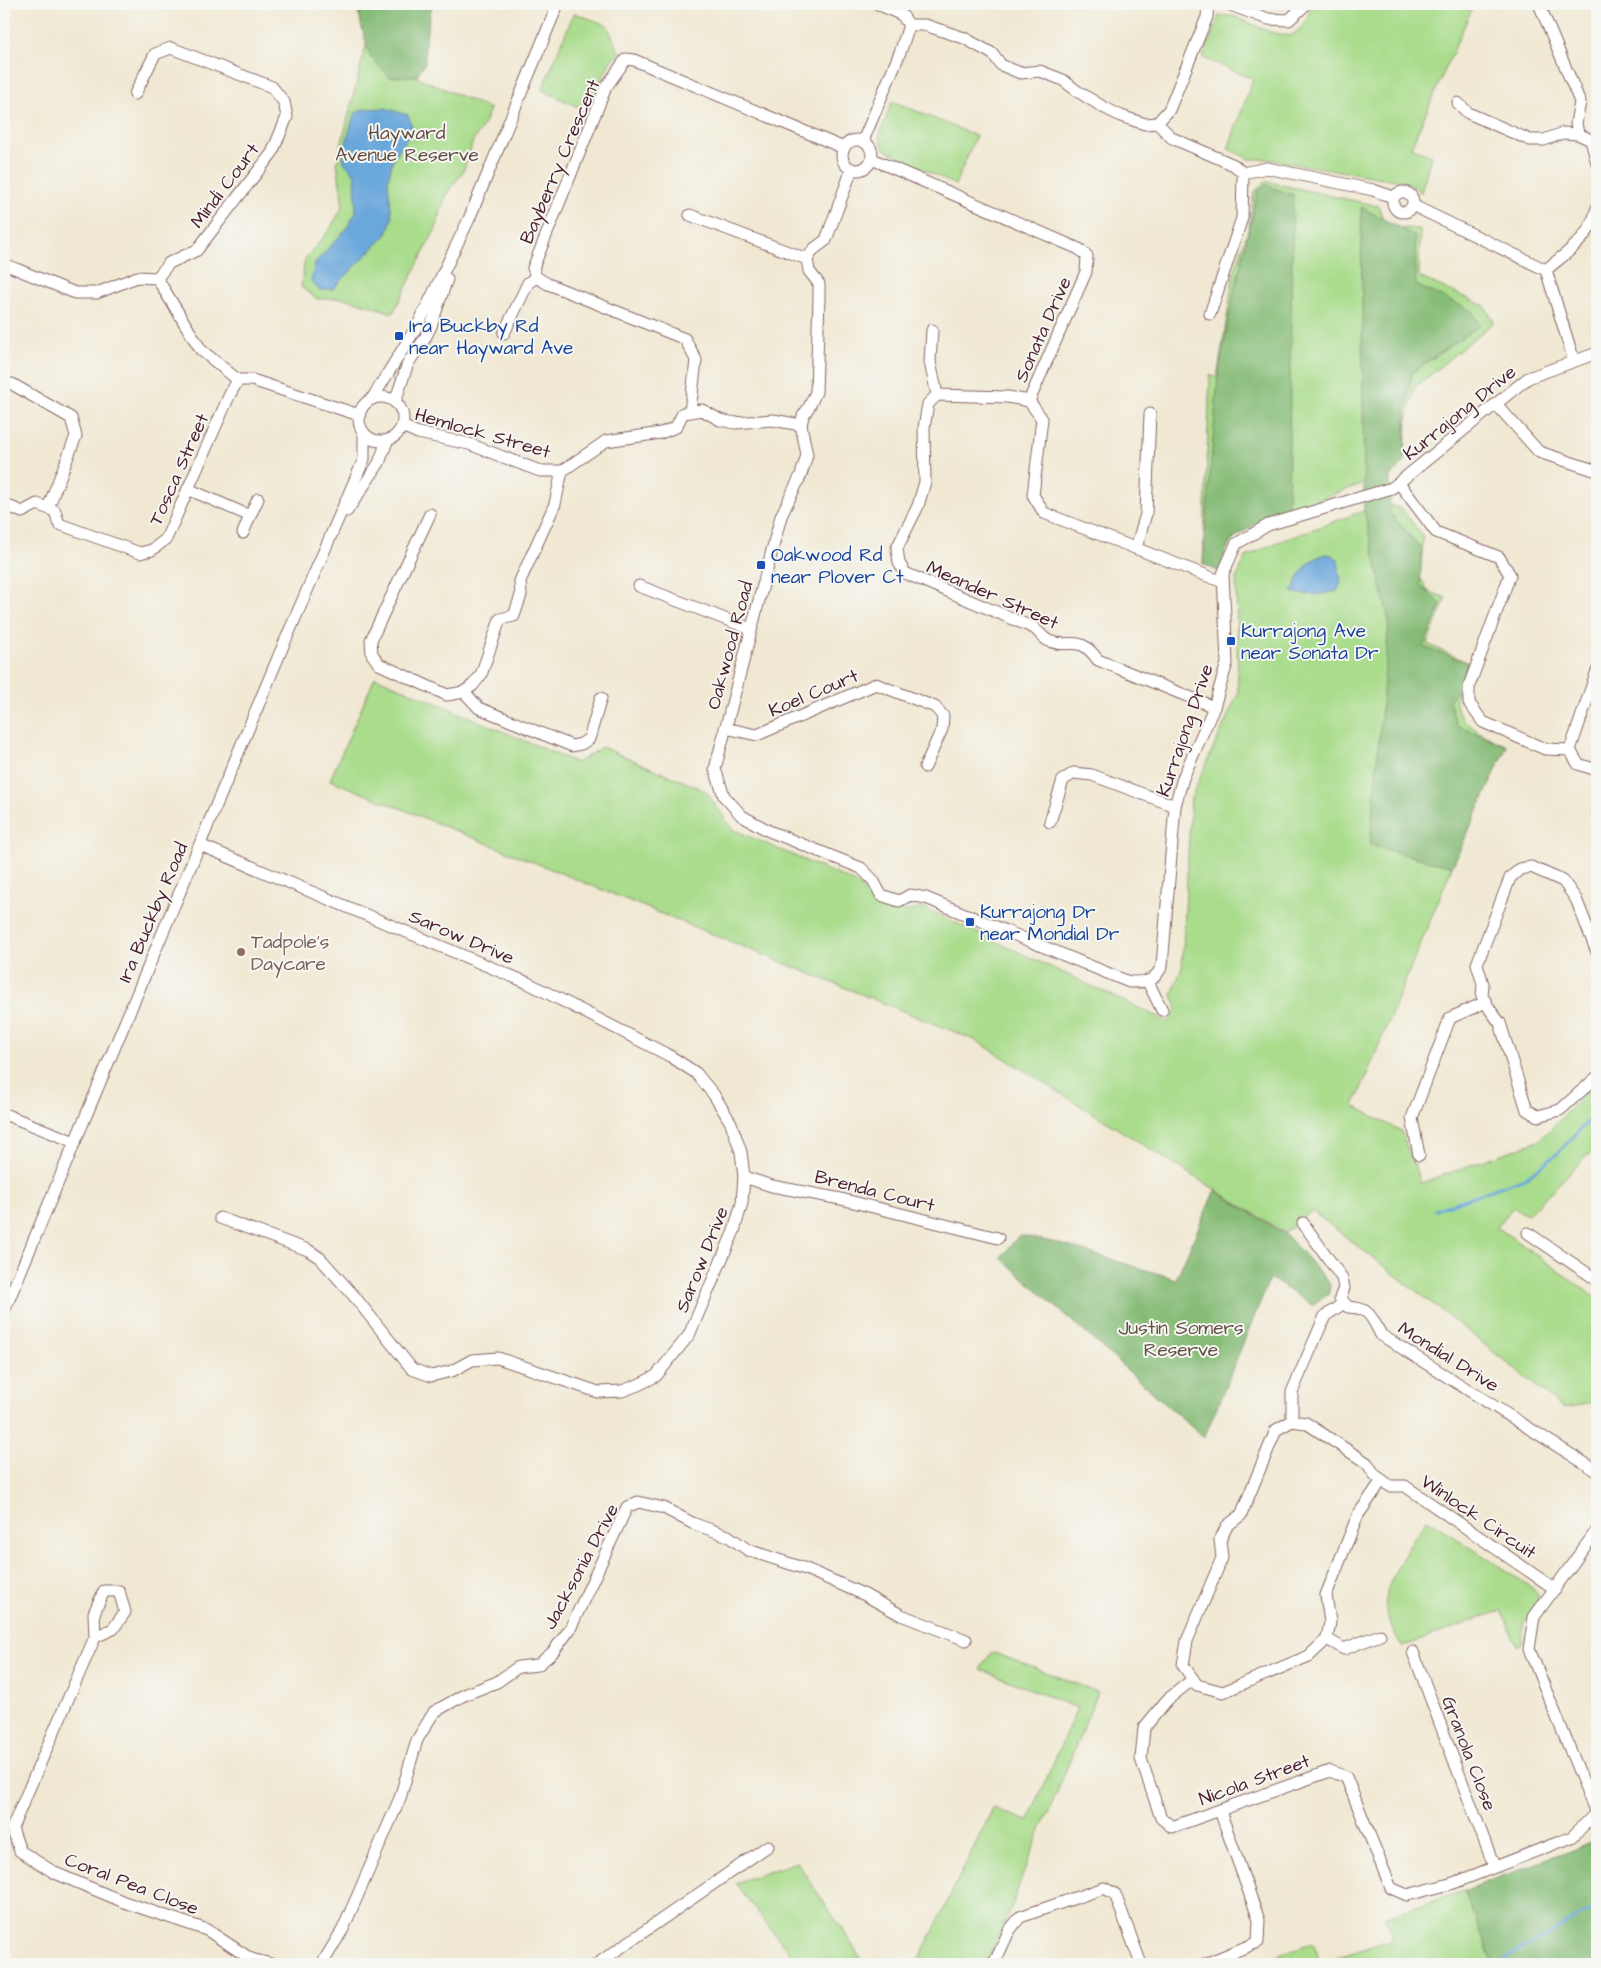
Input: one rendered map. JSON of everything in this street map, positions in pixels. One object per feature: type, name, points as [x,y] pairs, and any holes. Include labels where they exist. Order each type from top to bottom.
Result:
[{"type":"street","points":[[395,402],[408,363],[424,340],[430,326],[469,219],[558,4]]},
{"type":"street","points":[[878,4],[902,15],[909,25]]},
{"type":"street","points":[[909,25],[925,25],[964,38],[993,54],[1001,65],[1020,73],[1040,71],[1063,80],[1077,91],[1121,116],[1145,124],[1157,123],[1169,110],[1207,17],[1208,4]]},
{"type":"street","points":[[1228,4],[1268,18],[1289,20],[1305,4]]},
{"type":"street","points":[[1539,4],[1580,102],[1576,123],[1578,134]]},
{"type":"street","points":[[863,140],[901,50],[909,25]]},
{"type":"street","name":"Mindi Court","points":[[135,94],[155,54],[171,48],[272,87],[284,102],[286,117],[272,153],[196,250],[169,263],[157,278]]},
{"type":"street","name":"Bayberry Crescent","points":[[536,277],[533,268],[606,87],[626,59],[634,60],[844,148]]},
{"type":"street","points":[[1458,103],[1468,113],[1530,140],[1544,140],[1563,132],[1578,134],[1591,140],[1597,163]]},
{"type":"street","points":[[1157,123],[1172,138],[1234,165],[1243,173],[1242,218],[1210,314]]},
{"type":"street","points":[[853,140],[863,140],[872,150],[870,164],[863,169],[852,169],[843,161],[844,148],[853,140]]},
{"type":"street","name":"Sonata Drive","points":[[872,159],[1079,249],[1087,256],[1086,272],[1029,401],[1042,419],[1034,495],[1044,513],[1223,582]]},
{"type":"street","points":[[1243,173],[1267,168],[1373,190],[1393,197],[1402,192],[1408,193],[1413,198],[1414,206],[1546,270],[1574,361]]},
{"type":"street","points":[[504,333],[528,283],[536,277],[548,284],[685,339],[696,360],[690,412],[702,410],[720,420],[735,423],[773,420],[801,426],[802,416],[809,407],[816,392],[819,284],[809,271],[808,259],[814,249],[826,240],[852,169]]},
{"type":"street","points":[[1546,270],[1580,243],[1595,216],[1597,208]]},
{"type":"street","points":[[690,214],[808,259]]},
{"type":"street","points":[[372,399],[419,323],[469,219]]},
{"type":"street","points":[[4,264],[75,293],[97,293],[138,277],[157,278],[201,350],[238,380],[252,380],[358,415]]},
{"type":"street","points":[[932,330],[930,362],[937,395],[1008,397],[1029,401]]},
{"type":"street","name":"Kurrajong Drive","points":[[1148,982],[1156,977],[1162,966],[1175,806],[1183,778],[1214,707],[1227,663],[1223,574],[1236,544],[1268,525],[1392,488],[1528,378],[1597,353]]},
{"type":"street","name":"Tosca Street","points":[[48,508],[55,511],[59,524],[140,553],[152,550],[166,539],[230,394],[238,380]]},
{"type":"street","points":[[4,504],[22,512],[37,504],[48,508],[76,436],[71,418],[12,384]]},
{"type":"street","name":"Meander Street","points":[[937,395],[928,404],[924,428],[925,482],[918,506],[897,548],[899,563],[905,573],[1034,628],[1048,640],[1057,643],[1073,642],[1089,648],[1098,660],[1214,707]]},
{"type":"street","points":[[384,397],[395,402],[402,413],[402,426],[393,438],[374,440],[364,434],[358,422],[358,415],[365,403],[372,399],[384,397]]},
{"type":"street","points":[[1496,404],[1539,452],[1597,471]]},
{"type":"street","name":"Hemlock Street","points":[[402,426],[418,433],[469,444],[540,471],[562,471],[606,441],[661,433],[676,426],[683,413],[690,412]]},
{"type":"street","points":[[1136,548],[1146,514],[1150,414]]},
{"type":"street","name":"Oakwood Road","points":[[801,426],[807,455],[801,475],[781,516],[715,769],[724,796],[742,816],[769,831],[862,868],[873,880],[881,895],[899,901],[910,895],[926,898],[1129,982],[1148,982]]},
{"type":"street","name":"Ira Buckby Road","points":[[4,1311],[283,646],[336,529],[364,459],[364,434]]},
{"type":"street","name":"Ira Buckby Road","points":[[336,529],[379,463],[387,440]]},
{"type":"street","points":[[430,514],[371,640],[372,654],[379,664],[447,695],[464,692],[473,685],[481,675],[500,619],[514,616],[521,595],[520,581],[555,504],[562,471]]},
{"type":"street","points":[[1399,483],[1436,532],[1499,557],[1510,576],[1469,686],[1469,703],[1483,722],[1545,750],[1570,750]]},
{"type":"street","points":[[188,489],[250,516]]},
{"type":"street","points":[[243,533],[258,499]]},
{"type":"street","points":[[639,586],[751,629]]},
{"type":"street","points":[[1597,671],[1570,750],[1578,764],[1597,770]]},
{"type":"street","name":"Koel Court","points":[[725,728],[756,735],[876,684],[935,708],[943,716],[942,729],[925,767]]},
{"type":"street","points":[[464,692],[479,708],[572,746],[581,744],[589,739],[601,698]]},
{"type":"street","points":[[1050,822],[1063,780],[1074,773],[1092,775],[1175,806]]},
{"type":"street","name":"Sarow Drive","points":[[200,844],[528,983],[670,1056],[696,1074],[714,1096],[731,1123],[742,1152],[744,1177],[742,1203],[734,1231],[689,1336],[656,1376],[638,1386],[622,1391],[598,1392],[498,1358],[472,1360],[452,1371],[431,1376],[412,1369],[354,1296],[320,1258],[308,1250],[220,1218]]},
{"type":"street","points":[[1597,952],[1576,899],[1563,881],[1532,867],[1520,869],[1510,878],[1476,964],[1484,984],[1482,996],[1500,1022],[1528,1110],[1538,1116],[1560,1110],[1597,1077]]},
{"type":"street","points":[[1148,982],[1162,1010]]},
{"type":"street","points":[[1419,1155],[1412,1118],[1450,1018],[1486,1002]]},
{"type":"street","points":[[4,1114],[75,1142]]},
{"type":"street","name":"Brenda Court","points":[[744,1177],[772,1186],[841,1199],[998,1238]]},
{"type":"street","points":[[1292,1421],[1292,1392],[1295,1383],[1325,1316],[1344,1302],[1340,1298],[1344,1288],[1342,1278],[1303,1223]]},
{"type":"street","points":[[1528,1233],[1597,1280]]},
{"type":"street","name":"Mondial Drive","points":[[1344,1302],[1348,1307],[1361,1308],[1371,1316],[1381,1335],[1597,1471]]},
{"type":"street","points":[[1292,1421],[1306,1422],[1367,1463],[1375,1475],[1382,1480],[1358,1515],[1326,1595],[1330,1622],[1327,1639],[1309,1656],[1223,1692],[1197,1685],[1183,1665],[1187,1641],[1222,1558],[1220,1540],[1227,1526],[1241,1515],[1276,1430],[1292,1421]]},
{"type":"street","name":"Winlock Circuit","points":[[1382,1480],[1390,1486],[1405,1486],[1555,1589]]},
{"type":"street","name":"Jacksonia Drive","points":[[322,1964],[343,1930],[400,1798],[417,1740],[434,1712],[464,1695],[497,1682],[518,1667],[538,1666],[552,1653],[570,1629],[627,1506],[638,1502],[664,1508],[692,1523],[728,1536],[748,1550],[806,1569],[865,1595],[901,1615],[966,1640]]},
{"type":"street","points":[[1597,1530],[1534,1617],[1529,1649],[1597,1813]]},
{"type":"street","points":[[1327,1639],[1344,1649],[1380,1635]]},
{"type":"street","name":"Coral Pea Close","points":[[95,1637],[12,1828],[20,1851],[55,1873],[124,1902],[207,1930],[249,1962]]},
{"type":"street","name":"Granola Close","points":[[1413,1652],[1494,1866]]},
{"type":"street","name":"Nicola Street","points":[[1193,1679],[1167,1700],[1144,1728],[1141,1759],[1161,1818],[1172,1827],[1330,1771],[1346,1777],[1391,1888],[1407,1895],[1454,1883],[1572,1837],[1597,1813]]},
{"type":"street","points":[[1205,1964],[1258,1942],[1259,1920],[1220,1811]]},
{"type":"street","points":[[597,1964],[768,1846]]},
{"type":"street","points":[[994,1964],[1009,1931],[1020,1918],[1104,1888],[1115,1894],[1141,1964]]},
{"type":"street","points":[[249,1962],[271,1964]]},
{"type":"green space","name":"Hayward Avenue Reserve","points":[[353,4],[427,4],[417,77],[490,109],[482,128],[473,141],[464,170],[448,192],[437,226],[393,313],[344,298],[317,299],[301,287],[305,259],[330,229],[343,206],[337,162],[369,33]]},
{"type":"green space","points":[[358,4],[432,4],[425,42],[425,63],[416,76],[390,77],[370,57]]},
{"type":"green space","points":[[1313,4],[1474,4],[1411,147],[1431,156],[1421,193],[1414,187],[1401,181],[1266,159],[1250,159],[1228,149],[1253,79],[1203,58],[1219,16],[1233,16],[1270,32],[1291,36],[1304,25]]},
{"type":"green space","points":[[574,13],[607,25],[620,54],[611,60],[587,111],[542,90]]},
{"type":"green space","points":[[892,101],[976,136],[955,185],[884,149],[879,137]]},
{"type":"green space","points":[[1268,182],[1378,206],[1387,227],[1420,229],[1419,277],[1485,306],[1494,322],[1414,388],[1408,415],[1404,463],[1383,476],[1248,526],[1230,543],[1217,568],[1203,564],[1210,375],[1217,378],[1234,273],[1249,227],[1254,192],[1263,183]]},
{"type":"green space","points":[[1266,185],[1293,195],[1288,512],[1262,519],[1230,541],[1218,571],[1203,564],[1218,375],[1229,315],[1258,191]]},
{"type":"green space","points":[[1361,207],[1415,236],[1416,285],[1472,311],[1480,325],[1412,373],[1406,408],[1404,463],[1390,476],[1390,513],[1422,549],[1420,585],[1441,604],[1423,647],[1469,663],[1459,688],[1449,701],[1457,725],[1507,746],[1452,867],[1370,845],[1389,622],[1364,511]]},
{"type":"green space","points":[[1385,503],[1402,509],[1423,537],[1420,577],[1428,591],[1446,598],[1427,644],[1469,663],[1457,691],[1457,709],[1461,717],[1475,729],[1507,746],[1452,867],[1354,1106],[1401,1131],[1421,1183],[1538,1141],[1597,1082],[1597,1146],[1527,1215],[1513,1207],[1497,1227],[1597,1298],[1597,1402],[1563,1408],[1459,1324],[1312,1211],[1285,1233],[977,1041],[330,780],[375,677],[577,763],[602,747],[706,791],[732,829],[852,881],[885,906],[906,911],[924,908],[1169,1022],[1177,1008],[1172,995],[1182,967],[1191,798],[1238,693],[1236,579],[1246,557],[1273,544]]},
{"type":"green space","name":"Justin Somers Reserve","points":[[1215,1190],[1287,1236],[1330,1284],[1329,1293],[1312,1305],[1270,1278],[1204,1438],[1001,1258],[1019,1235],[1057,1243],[1176,1279]]},
{"type":"green space","points":[[1427,1519],[1534,1589],[1538,1594],[1538,1599],[1524,1622],[1522,1644],[1517,1647],[1502,1610],[1402,1647],[1388,1617],[1385,1598],[1400,1562]]},
{"type":"green space","points":[[992,1652],[1098,1692],[1021,1879],[1013,1903],[986,1964],[917,1964],[993,1808],[1028,1821],[1077,1708],[980,1669]]},
{"type":"green space","points":[[1597,1840],[1597,1964],[1250,1964],[1312,1943],[1321,1963],[1393,1939],[1385,1917],[1464,1891]]},
{"type":"green space","points":[[1597,1840],[1597,1964],[1493,1964],[1464,1891]]},
{"type":"green space","points":[[797,1862],[865,1964],[798,1964],[735,1883]]},
{"type":"water","points":[[385,108],[408,115],[413,130],[393,159],[388,181],[392,218],[387,234],[333,289],[319,290],[311,281],[315,263],[347,228],[356,212],[355,175],[344,162],[343,154],[354,114],[364,109]]},
{"type":"water","points":[[1327,554],[1333,555],[1338,560],[1341,583],[1337,591],[1314,594],[1292,592],[1309,563]]},
{"type":"waterway","points":[[1435,1210],[1525,1178],[1557,1154],[1597,1112]]},
{"type":"waterway","points":[[1496,1964],[1597,1907]]},
{"type":"place","name":"Ira Buckby Rd near Hayward Ave","points":[[399,336]]},
{"type":"place","name":"Oakwood Rd near Plover Ct","points":[[761,565]]},
{"type":"place","name":"Kurrajong Ave near Sonata Dr","points":[[1231,641]]},
{"type":"place","name":"Kurrajong Dr near Mondial Dr","points":[[970,922]]},
{"type":"place","name":"Tadpole's Daycare","points":[[241,952]]}]
